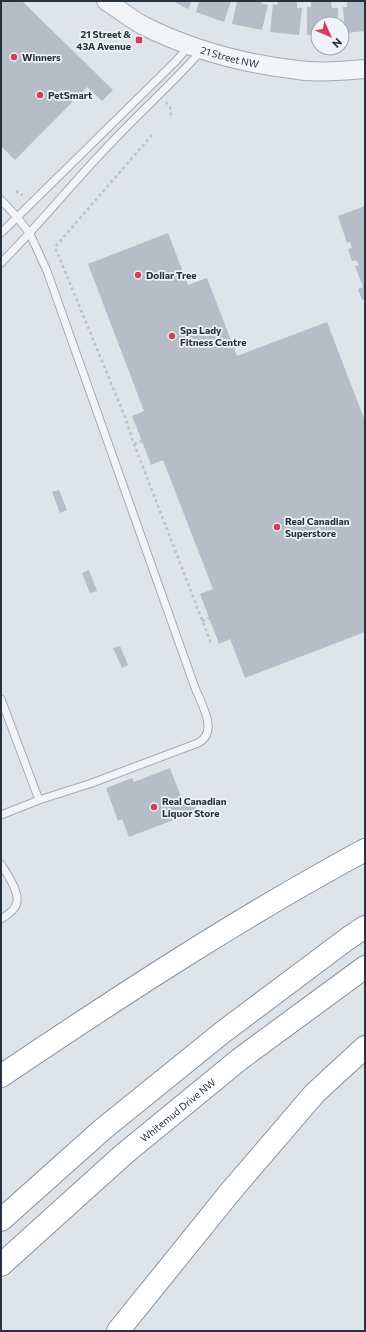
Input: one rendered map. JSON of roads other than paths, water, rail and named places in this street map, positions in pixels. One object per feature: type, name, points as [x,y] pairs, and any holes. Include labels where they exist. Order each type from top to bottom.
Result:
[{"type":"highway","points":[[1,1076],[111,1002],[312,878],[365,850]]},
{"type":"highway","points":[[1,1220],[103,1129],[223,1032],[365,927]]},
{"type":"highway","name":"Whitemud Drive NW","points":[[1,1265],[124,1154],[240,1059],[365,967]]},
{"type":"highway","points":[[118,1331],[231,1191],[315,1093],[365,1047]]},
{"type":"highway","points":[[102,1331],[231,1191]]},
{"type":"street","name":"21 Street NW","points":[[106,1],[144,26],[195,48],[242,61],[299,70],[347,71],[365,69]]},
{"type":"lane","points":[[1,233],[159,78],[195,48]]},
{"type":"lane","points":[[1,263],[30,234],[63,194],[112,141],[182,72],[195,48]]},
{"type":"lane","points":[[1,200],[30,234],[47,271],[209,727],[202,742],[1,815]]},
{"type":"lane","points":[[1,699],[39,800]]},
{"type":"lane","points":[[1,864],[12,882],[18,901],[15,907],[1,919]]},
{"type":"place","name":"21 Street & 43A Avenue","points":[[139,40]]},
{"type":"place","name":"Winners","points":[[14,57]]},
{"type":"place","name":"PetSmart","points":[[40,95]]},
{"type":"place","name":"Dollar Tree","points":[[138,275]]},
{"type":"place","name":"Spa Lady Fitness Centre","points":[[172,336]]},
{"type":"place","name":"Real Canadian Superstore","points":[[277,527]]},
{"type":"place","name":"Real Canadian Liquor Store","points":[[154,807]]}]
